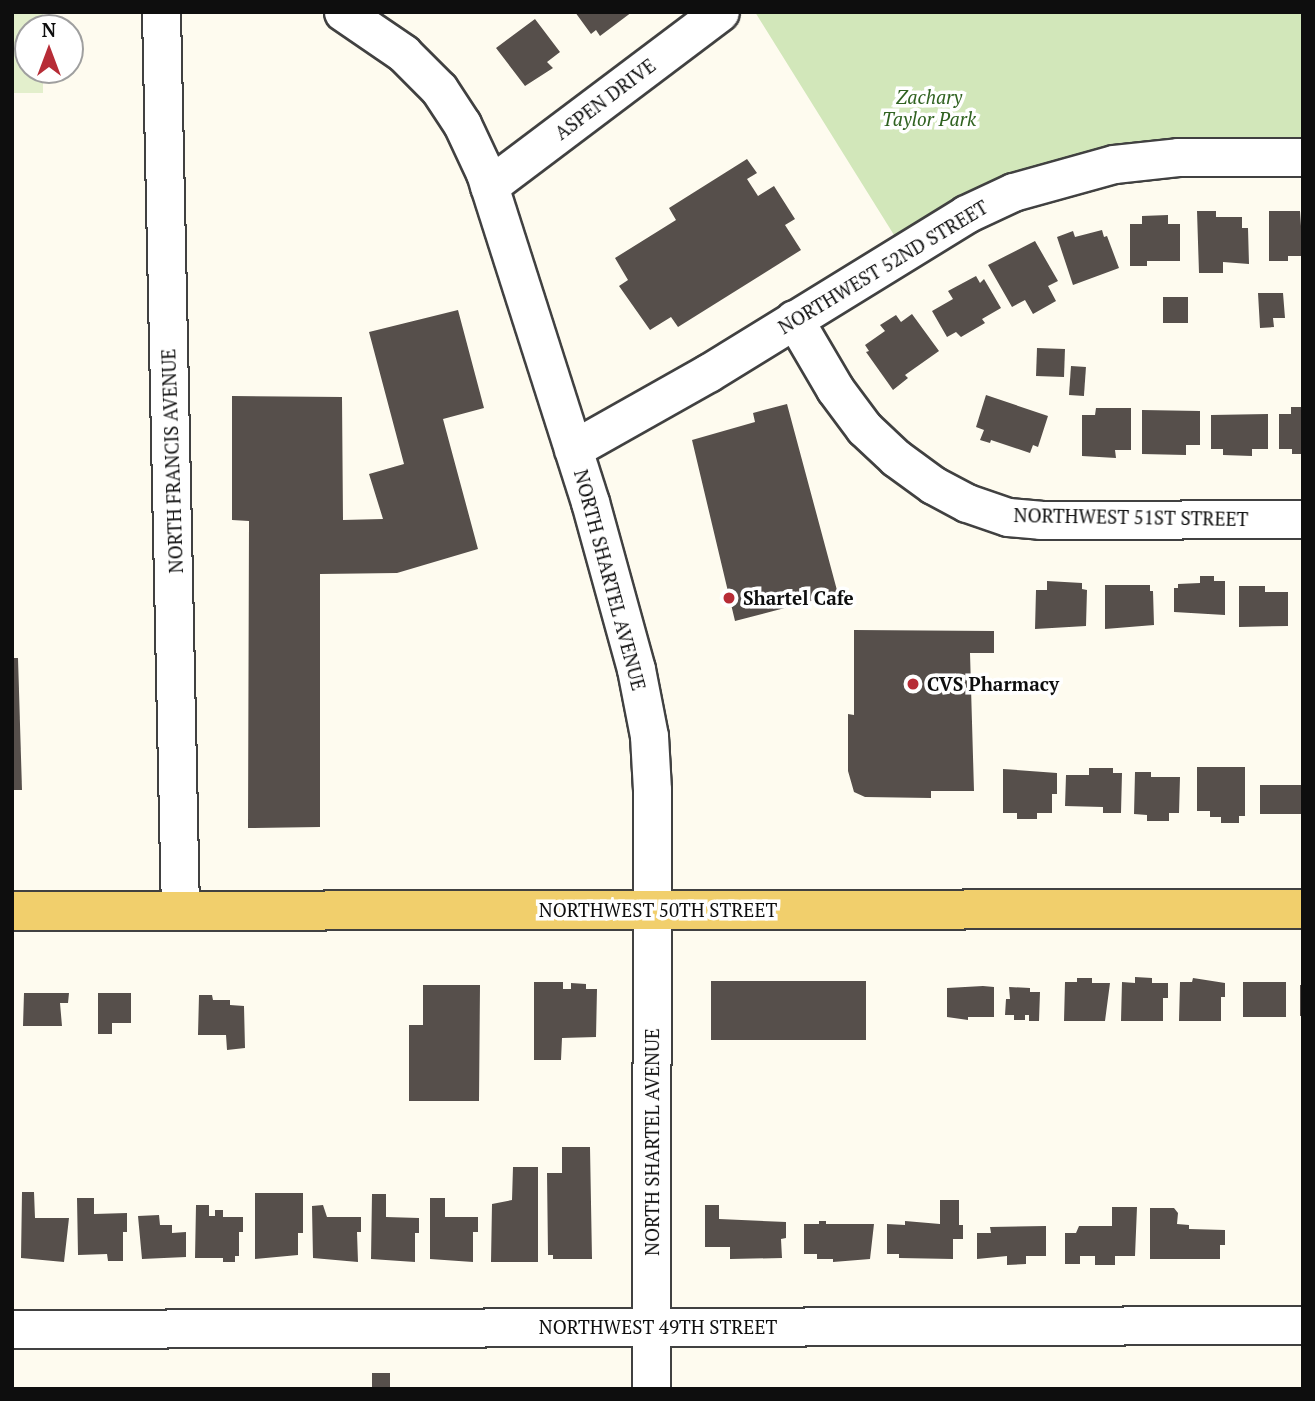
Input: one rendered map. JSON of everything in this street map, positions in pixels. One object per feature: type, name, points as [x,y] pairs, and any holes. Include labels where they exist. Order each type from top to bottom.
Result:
[{"type":"main road","name":"NORTHWEST 50TH STREET","points":[[12,911],[1303,909]]},
{"type":"street","name":"NORTH FRANCIS AVENUE","points":[[161,12],[180,910]]},
{"type":"street","name":"NORTH SHARTEL AVENUE","points":[[343,12],[403,53],[439,89],[462,124],[489,186],[573,449],[618,594],[642,698],[652,790],[654,910],[652,1389]]},
{"type":"street","name":"ASPEN DRIVE","points":[[489,186],[720,12]]},
{"type":"street","name":"NORTHWEST 52ND STREET","points":[[573,449],[966,214],[1013,192],[1058,177],[1114,164],[1178,157],[1303,157]]},
{"type":"street","name":"NORTHWEST 51ST STREET","points":[[794,319],[835,389],[864,428],[896,458],[933,485],[967,503],[1008,517],[1040,520],[1303,519]]},
{"type":"street","name":"NORTHWEST 49TH STREET","points":[[12,1329],[1303,1325]]},
{"type":"green space","points":[[12,12],[43,12],[14,14],[14,84],[43,84],[43,93],[12,93]]},
{"type":"green space","name":"Zachary Taylor Park","points":[[755,12],[1303,12],[1303,141],[1126,145],[1070,156],[969,196],[899,243]]},
{"type":"building","points":[[575,12],[632,12],[600,36],[596,30],[591,34]]},
{"type":"building","points":[[535,19],[560,52],[547,62],[553,68],[525,86],[496,48]]},
{"type":"building","points":[[747,159],[757,173],[747,179],[758,196],[774,186],[795,219],[785,225],[801,250],[678,327],[671,317],[650,330],[619,286],[628,280],[615,258],[676,220],[669,208]]},
{"type":"building","points":[[1197,211],[1216,211],[1216,217],[1242,217],[1242,228],[1248,228],[1249,264],[1223,262],[1223,273],[1199,273]]},
{"type":"building","points":[[1269,211],[1300,211],[1303,256],[1288,256],[1288,261],[1269,261]]},
{"type":"building","points":[[1168,215],[1168,224],[1180,224],[1180,261],[1147,261],[1147,266],[1130,266],[1130,224],[1142,224],[1142,216]]},
{"type":"building","points":[[1102,230],[1104,237],[1107,236],[1119,268],[1073,285],[1057,237],[1073,231],[1075,237]]},
{"type":"building","points":[[1035,241],[1058,281],[1048,286],[1056,301],[1033,314],[1025,300],[1012,307],[988,265]]},
{"type":"building","points":[[976,276],[980,283],[984,279],[1001,308],[982,319],[985,323],[961,337],[956,332],[947,337],[932,311],[953,299],[948,291]]},
{"type":"building","points":[[1258,293],[1283,293],[1285,318],[1273,318],[1274,327],[1260,328]]},
{"type":"building","points":[[1163,297],[1188,297],[1188,323],[1163,323]]},
{"type":"building","points":[[458,310],[484,408],[443,419],[478,549],[397,573],[320,574],[320,827],[248,828],[249,521],[232,520],[232,396],[342,397],[343,520],[383,519],[369,474],[404,464],[369,332]]},
{"type":"building","points":[[912,314],[939,351],[905,375],[908,378],[893,390],[866,352],[869,351],[865,345],[885,331],[880,325],[896,315],[901,322]]},
{"type":"building","points":[[1037,348],[1065,349],[1064,377],[1036,376]]},
{"type":"building","points":[[1071,366],[1086,367],[1084,396],[1069,395]]},
{"type":"building","points":[[986,395],[1048,416],[1038,447],[1033,445],[1030,453],[991,440],[990,443],[980,440],[984,430],[976,427]]},
{"type":"building","points":[[787,404],[838,594],[735,621],[692,440],[755,422],[753,413]]},
{"type":"building","points":[[1291,407],[1303,407],[1303,454],[1292,454],[1292,449],[1279,449],[1279,414],[1291,414]]},
{"type":"building","points":[[1096,408],[1131,408],[1131,450],[1115,450],[1116,458],[1082,456],[1082,415],[1095,415]]},
{"type":"building","points":[[1142,410],[1200,411],[1200,445],[1186,445],[1186,455],[1142,454]]},
{"type":"building","points":[[1268,414],[1268,449],[1252,449],[1252,456],[1223,455],[1223,449],[1211,449],[1211,415]]},
{"type":"building","points":[[1200,576],[1214,576],[1214,581],[1225,581],[1225,615],[1174,612],[1174,588],[1178,588],[1178,584],[1200,583]]},
{"type":"building","points":[[1047,581],[1082,583],[1082,589],[1087,590],[1086,626],[1035,629],[1036,590],[1047,590]]},
{"type":"building","points":[[1105,585],[1150,585],[1150,591],[1153,591],[1154,625],[1105,629]]},
{"type":"building","points":[[1239,586],[1265,586],[1265,592],[1288,592],[1288,626],[1239,627]]},
{"type":"building","name":"CVS Pharmacy","points":[[854,630],[994,631],[994,653],[970,653],[974,791],[931,791],[931,798],[865,797],[854,792],[848,771],[848,714],[854,715]]},
{"type":"building","points":[[12,658],[18,658],[22,790],[12,790]]},
{"type":"building","points":[[1197,767],[1245,767],[1245,816],[1239,816],[1239,823],[1221,823],[1221,817],[1210,817],[1210,811],[1197,811]]},
{"type":"building","points":[[1089,768],[1113,768],[1113,773],[1122,773],[1121,813],[1103,813],[1103,807],[1065,806],[1066,775],[1089,775]]},
{"type":"building","points":[[1003,769],[1057,773],[1057,794],[1052,794],[1052,813],[1037,813],[1037,819],[1017,819],[1017,813],[1003,813]]},
{"type":"building","points":[[1135,772],[1151,772],[1151,777],[1180,777],[1179,813],[1169,813],[1169,821],[1147,821],[1147,815],[1134,814]]},
{"type":"building","points":[[1260,785],[1303,785],[1303,814],[1260,814]]},
{"type":"building","points":[[1135,977],[1152,978],[1152,983],[1168,983],[1168,998],[1163,998],[1163,1021],[1121,1021],[1122,982],[1135,983]]},
{"type":"building","points":[[1077,978],[1092,978],[1092,983],[1110,983],[1105,1021],[1064,1021],[1065,982],[1077,982]]},
{"type":"building","points":[[1193,978],[1225,983],[1225,997],[1221,997],[1221,1021],[1179,1021],[1180,982],[1192,982]]},
{"type":"building","points":[[711,981],[866,981],[866,1040],[711,1040]]},
{"type":"building","points":[[534,982],[563,982],[563,989],[571,989],[571,983],[586,984],[586,989],[597,989],[596,1037],[562,1038],[561,1060],[534,1060]]},
{"type":"building","points":[[1243,982],[1286,982],[1286,1017],[1243,1017]]},
{"type":"building","points":[[423,985],[480,985],[479,1101],[409,1101],[409,1025],[423,1025]]},
{"type":"building","points":[[1300,985],[1303,985],[1303,1016],[1300,1016]]},
{"type":"building","points":[[994,987],[994,1017],[968,1017],[968,1020],[947,1017],[947,988]]},
{"type":"building","points":[[1009,987],[1030,988],[1030,992],[1040,992],[1039,1021],[1029,1021],[1029,1015],[1025,1015],[1025,1020],[1014,1020],[1014,1015],[1005,1015],[1006,999],[1010,999]]},
{"type":"building","points":[[24,993],[69,993],[68,1003],[60,1003],[62,1026],[23,1026]]},
{"type":"building","points":[[98,993],[131,993],[131,1023],[112,1023],[112,1034],[98,1034]]},
{"type":"building","points":[[199,995],[212,995],[213,1000],[230,1000],[230,1005],[244,1006],[245,1048],[227,1050],[226,1035],[198,1035]]},
{"type":"building","points":[[562,1147],[590,1147],[592,1259],[553,1259],[553,1255],[548,1255],[547,1173],[562,1173]]},
{"type":"building","points":[[513,1167],[538,1167],[538,1262],[491,1262],[492,1204],[512,1200]]},
{"type":"building","points":[[22,1192],[34,1192],[35,1218],[69,1218],[64,1262],[21,1258]]},
{"type":"building","points":[[255,1193],[303,1193],[303,1233],[298,1233],[298,1255],[255,1259]]},
{"type":"building","points":[[372,1194],[386,1194],[386,1217],[419,1218],[419,1233],[415,1233],[415,1262],[371,1259]]},
{"type":"building","points":[[77,1198],[94,1198],[94,1214],[127,1213],[127,1232],[123,1232],[123,1261],[108,1261],[107,1254],[78,1255]]},
{"type":"building","points":[[430,1198],[445,1198],[445,1217],[478,1217],[478,1232],[473,1232],[473,1262],[430,1259]]},
{"type":"building","points":[[940,1200],[959,1200],[959,1225],[963,1225],[963,1239],[953,1239],[953,1259],[899,1258],[899,1254],[887,1254],[887,1224],[905,1225],[905,1221],[940,1224]]},
{"type":"building","points":[[196,1205],[209,1205],[209,1216],[215,1216],[215,1210],[223,1210],[223,1217],[243,1217],[243,1232],[239,1232],[239,1256],[235,1256],[235,1262],[223,1262],[223,1258],[195,1258]]},
{"type":"building","points":[[323,1205],[327,1217],[361,1217],[361,1232],[357,1232],[358,1262],[313,1258],[312,1206]]},
{"type":"building","points":[[705,1205],[719,1205],[719,1219],[786,1222],[786,1238],[781,1239],[782,1258],[730,1259],[730,1247],[705,1247]]},
{"type":"building","points":[[1112,1207],[1137,1207],[1135,1256],[1115,1256],[1115,1265],[1095,1265],[1095,1256],[1080,1256],[1080,1264],[1065,1264],[1065,1233],[1076,1233],[1079,1226],[1112,1226]]},
{"type":"building","points":[[1150,1208],[1174,1208],[1178,1213],[1177,1224],[1189,1225],[1189,1229],[1225,1230],[1225,1245],[1220,1245],[1220,1259],[1150,1259]]},
{"type":"building","points":[[159,1215],[160,1225],[172,1225],[172,1233],[186,1232],[186,1257],[142,1259],[138,1216]]},
{"type":"building","points":[[819,1221],[826,1221],[826,1224],[874,1224],[870,1259],[833,1262],[833,1259],[817,1259],[817,1254],[804,1254],[804,1224],[819,1224]]},
{"type":"building","points":[[1046,1226],[1046,1256],[1026,1256],[1026,1264],[1007,1265],[1007,1256],[977,1259],[977,1233],[991,1233],[990,1227]]},
{"type":"building","points":[[372,1373],[390,1373],[390,1389],[372,1389]]},
{"type":"place","name":"Shartel Cafe","points":[[729,598]]},
{"type":"place","name":"CVS Pharmacy","points":[[913,684]]}]
